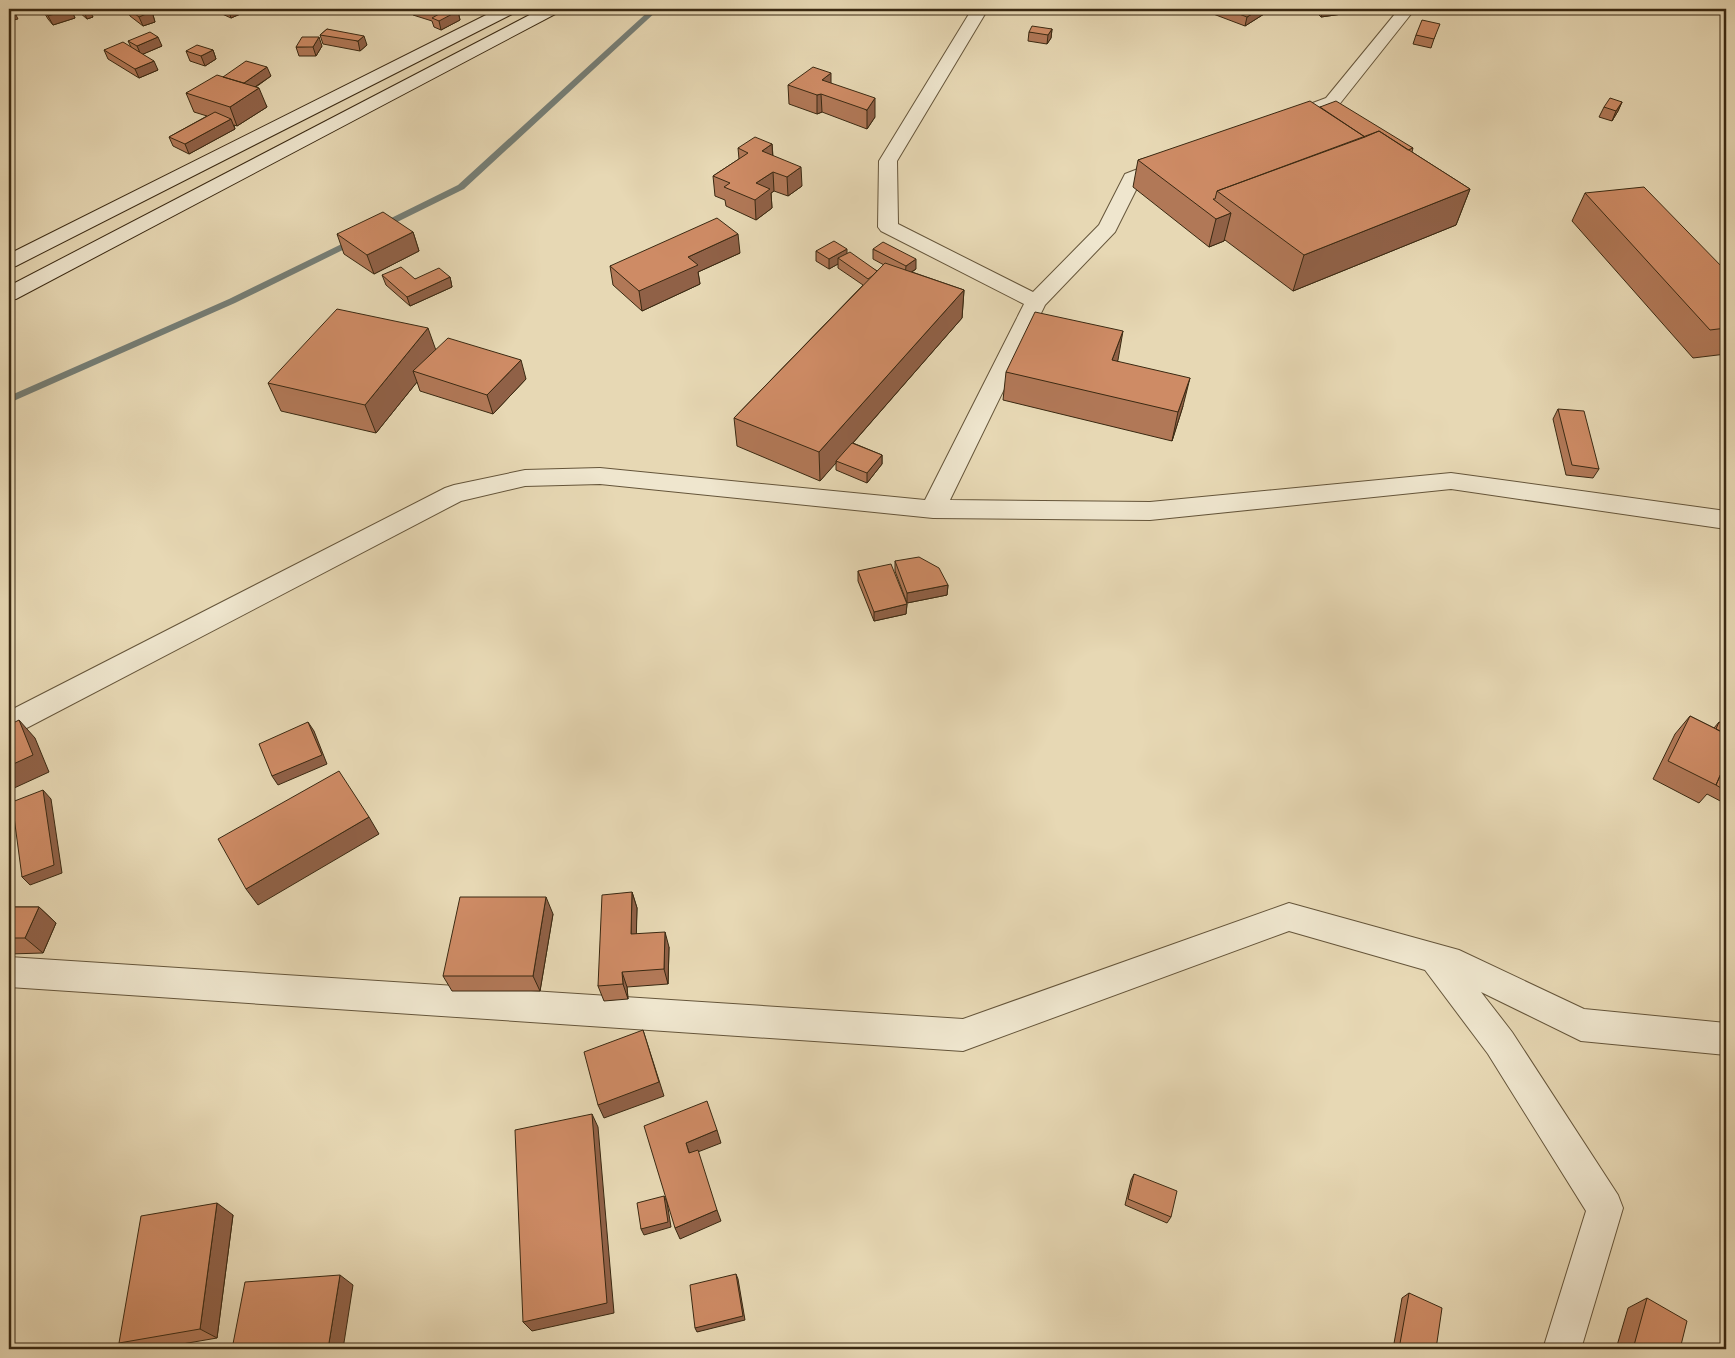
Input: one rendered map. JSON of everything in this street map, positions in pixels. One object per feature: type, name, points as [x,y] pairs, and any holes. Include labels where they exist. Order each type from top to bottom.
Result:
[{"type":"street","points":[[9,262],[510,9]]},
{"type":"street","points":[[9,294],[553,9]]},
{"type":"street","points":[[980,9],[888,161],[888,227],[1036,302]]},
{"type":"street","points":[[1268,126],[1332,102],[1407,9]]},
{"type":"street","points":[[933,509],[1036,302],[1108,228],[1132,178],[1186,157]]},
{"type":"street","points":[[9,724],[454,494],[525,478],[600,476],[933,509],[1150,511],[1451,481],[1726,520]]},
{"type":"street","points":[[9,972],[963,1035],[1289,917],[1459,965],[1581,1026],[1726,1039]]},
{"type":"street","points":[[1436,959],[1500,1043],[1605,1208],[1562,1349]]},
{"type":"building","points":[[71,9],[48,16],[43,10]]},
{"type":"building","points":[[129,9],[147,9],[151,12],[139,17]]},
{"type":"building","points":[[420,9],[447,9],[440,14],[450,9],[458,11],[439,21],[432,18],[439,14]]},
{"type":"building","points":[[1226,9],[1260,9],[1247,17]]},
{"type":"building","points":[[1422,20],[1440,24],[1434,39],[1416,35]]},
{"type":"building","points":[[1032,26],[1052,29],[1048,35],[1029,32]]},
{"type":"building","points":[[327,29],[364,36],[358,41],[320,35]]},
{"type":"building","points":[[150,32],[158,37],[137,46],[128,41]]},
{"type":"building","points":[[302,37],[319,37],[313,47],[296,47]]},
{"type":"building","points":[[123,42],[154,61],[135,69],[104,50]]},
{"type":"building","points":[[197,45],[213,50],[201,56],[186,51]]},
{"type":"building","points":[[246,61],[267,67],[244,83],[223,77]]},
{"type":"building","points":[[813,67],[831,73],[822,80],[875,98],[867,110],[788,85]]},
{"type":"building","points":[[217,75],[259,88],[230,107],[186,93]]},
{"type":"building","points":[[1610,98],[1622,102],[1616,111],[1604,107]]},
{"type":"building","points":[[1310,101],[1365,137],[1217,191],[1215,199],[1213,199],[1231,213],[1216,219],[1138,160]]},
{"type":"building","points":[[1336,101],[1413,148],[1408,150],[1379,131],[1365,137],[1320,107]]},
{"type":"building","points":[[215,112],[231,119],[185,144],[169,137]]},
{"type":"building","points":[[1379,131],[1470,189],[1304,255],[1217,191]]},
{"type":"building","points":[[755,137],[772,144],[762,151],[801,167],[787,177],[773,172],[756,183],[770,189],[755,200],[724,187],[730,183],[713,176],[748,153],[738,148]]},
{"type":"building","points":[[1644,187],[1726,271],[1726,328],[1710,330],[1585,193]]},
{"type":"building","points":[[383,212],[413,232],[367,255],[337,234]]},
{"type":"building","points":[[717,218],[738,234],[688,257],[698,265],[639,291],[610,266]]},
{"type":"building","points":[[834,241],[847,249],[829,259],[816,251]]},
{"type":"building","points":[[883,242],[916,259],[906,266],[873,249]]},
{"type":"building","points":[[850,252],[877,271],[868,279],[838,258]]},
{"type":"building","points":[[885,263],[964,290],[819,452],[734,418]]},
{"type":"building","points":[[401,267],[415,279],[439,268],[450,277],[407,297],[382,275]]},
{"type":"building","points":[[337,309],[428,328],[365,405],[268,383]]},
{"type":"building","points":[[1035,312],[1123,331],[1112,360],[1190,378],[1178,412],[1006,372]]},
{"type":"building","points":[[448,338],[521,360],[487,395],[413,371]]},
{"type":"building","points":[[1558,409],[1584,411],[1599,469],[1572,465]]},
{"type":"building","points":[[852,443],[882,455],[867,473],[836,461]]},
{"type":"building","points":[[919,557],[939,568],[948,585],[907,593],[895,561]]},
{"type":"building","points":[[891,564],[907,604],[874,612],[858,571]]},
{"type":"building","points":[[1690,716],[1726,734],[1726,762],[1716,785],[1668,761]]},
{"type":"building","points":[[19,720],[33,755],[9,766],[9,725]]},
{"type":"building","points":[[308,722],[322,755],[272,776],[259,744]]},
{"type":"building","points":[[1719,722],[1726,726],[1726,734],[1716,729]]},
{"type":"building","points":[[1726,762],[1726,791],[1716,785]]},
{"type":"building","points":[[339,771],[369,817],[246,889],[218,839]]},
{"type":"building","points":[[43,790],[54,865],[22,877],[12,802]]},
{"type":"building","points":[[632,892],[631,934],[665,932],[664,969],[622,972],[623,984],[598,986],[602,895]]},
{"type":"building","points":[[460,897],[546,897],[533,976],[443,976]]},
{"type":"building","points":[[9,907],[39,907],[25,938],[9,938]]},
{"type":"building","points":[[643,1030],[659,1082],[598,1105],[584,1052]]},
{"type":"building","points":[[707,1101],[717,1130],[686,1143],[689,1153],[698,1150],[717,1210],[675,1228],[644,1126]]},
{"type":"building","points":[[592,1114],[607,1303],[523,1322],[515,1130]]},
{"type":"building","points":[[1134,1174],[1177,1191],[1171,1217],[1128,1199]]},
{"type":"building","points":[[664,1196],[668,1222],[641,1229],[637,1203]]},
{"type":"building","points":[[217,1203],[200,1329],[119,1343],[141,1216]]},
{"type":"building","points":[[736,1274],[743,1316],[695,1328],[690,1285]]},
{"type":"building","points":[[340,1275],[328,1349],[232,1349],[245,1282]]},
{"type":"building","points":[[1409,1293],[1442,1308],[1436,1349],[1399,1349]]},
{"type":"building","points":[[1647,1298],[1687,1321],[1680,1349],[1633,1349]]},
{"type":"waterway","points":[[380,227],[461,187],[655,9]]},
{"type":"waterway","points":[[9,400],[232,301],[356,240]]}]
